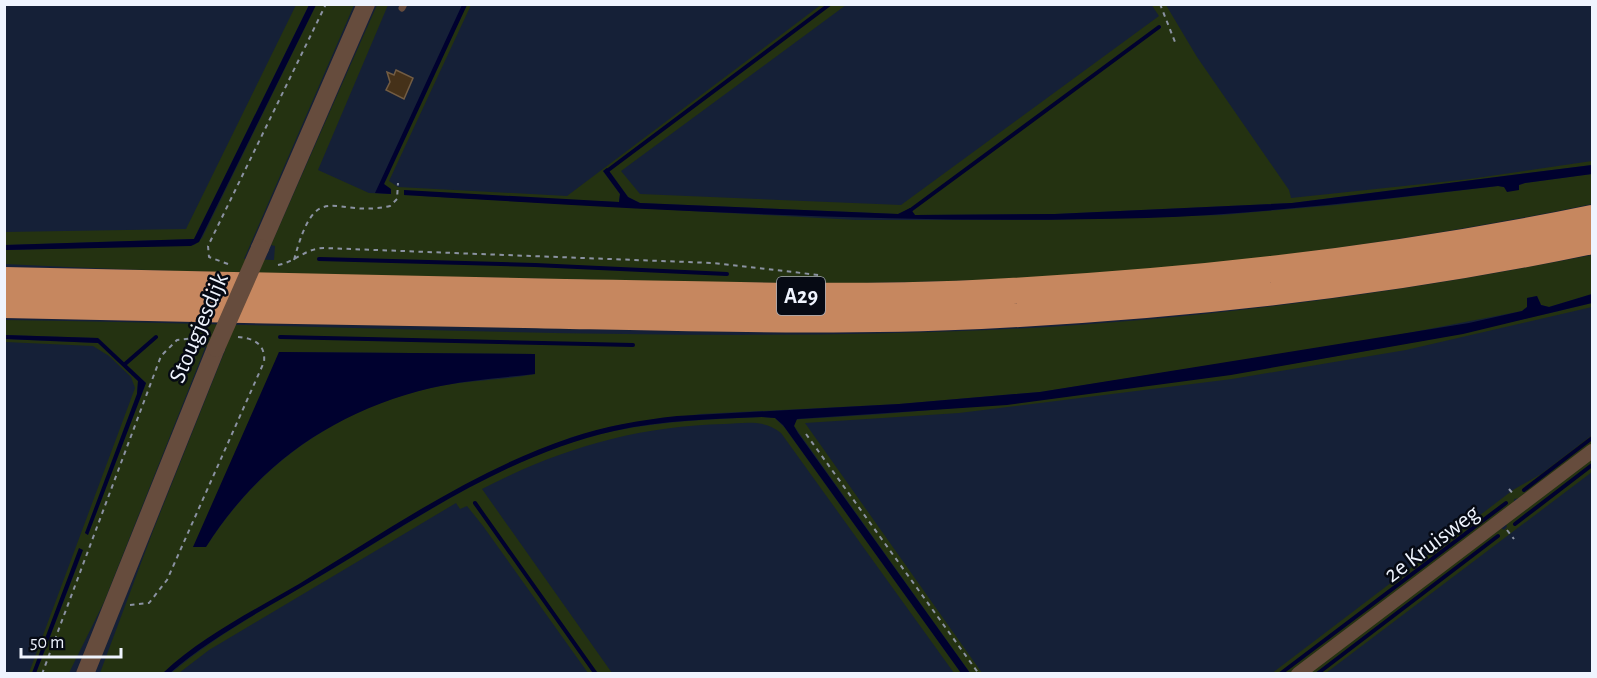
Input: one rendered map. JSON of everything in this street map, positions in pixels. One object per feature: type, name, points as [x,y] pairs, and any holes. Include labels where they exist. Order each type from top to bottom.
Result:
[{"type":"highway","name":"A29","points":[[4,280],[824,296],[970,293],[1160,280],[1304,265],[1445,245],[1593,218]]},
{"type":"highway","name":"A29","points":[[4,305],[795,320],[978,316],[1131,306],[1324,286],[1443,268],[1593,241]]},
{"type":"street","name":"Stougjesdijk","points":[[85,674],[216,348],[366,4]]},
{"type":"street","name":"2e Kruisweg","points":[[1298,674],[1593,451]]},
{"type":"path","points":[[234,266],[209,257],[208,246],[326,4]]},
{"type":"path","points":[[1160,4],[1175,42]]},
{"type":"path","points":[[294,260],[302,233],[314,213],[328,206],[390,206],[397,199],[398,183]]},
{"type":"path","points":[[272,267],[294,260],[312,249],[324,248],[713,263],[827,276]]},
{"type":"path","points":[[806,434],[979,674]]},
{"type":"green space","points":[[467,4],[471,5],[389,181],[398,187],[567,196],[822,4],[846,5],[621,171],[640,194],[901,205],[1159,16],[1151,4],[1166,5],[1197,57],[1289,190],[1291,198],[1470,179],[1592,161],[1592,165],[1292,203],[1055,214],[915,215],[910,209],[898,214],[640,203],[628,197],[607,168],[603,171],[620,194],[619,202],[404,195],[856,220],[1041,220],[1222,215],[1336,205],[1498,186],[1519,190],[1519,185],[1525,183],[1592,174],[1592,204],[1450,231],[1308,252],[1093,274],[957,281],[701,282],[131,270],[5,264],[5,250],[194,245],[202,238],[316,5],[354,5],[244,259],[274,260],[275,246],[271,245],[377,5],[388,5],[318,170],[369,193],[391,194],[384,184]]},
{"type":"green space","points":[[296,5],[309,5],[194,239],[5,245],[5,232],[186,229]]},
{"type":"green space","points":[[1592,255],[1592,294],[1549,307],[1541,305],[1537,296],[1527,298],[1527,307],[1522,311],[1372,340],[1040,392],[899,404],[701,414],[618,425],[572,437],[532,453],[450,494],[208,639],[163,673],[100,673],[153,531],[226,348],[201,347],[205,348],[104,602],[69,673],[36,673],[83,551],[32,673],[29,673],[135,388],[131,377],[109,356],[93,346],[5,342],[5,339],[98,343],[138,381],[137,394],[85,533],[88,535],[146,383],[98,338],[5,335],[5,320],[620,334],[866,334],[989,330],[1217,313],[1442,282]],"holes":[[[279,352],[535,354],[535,374],[440,386],[404,395],[337,423],[306,442],[251,489],[227,516],[206,547]]]},
{"type":"green space","points":[[1592,303],[1592,307],[1406,350],[1232,379],[959,413],[805,423],[982,673],[970,673],[794,426],[796,420],[801,419],[987,405],[1225,374],[1436,338]]},
{"type":"green space","points":[[775,418],[785,428],[961,673],[954,673],[781,433],[768,426],[747,423],[660,429],[599,442],[540,462],[482,489],[612,673],[588,673],[483,526],[467,506],[460,509],[456,503],[209,650],[179,673],[170,674],[209,644],[250,618],[434,507],[540,454],[576,441],[632,428],[688,421]]},
{"type":"green space","points":[[1592,435],[1592,447],[1520,498],[1514,499],[1514,503],[1293,673],[1271,674],[1513,490],[1541,474]]},
{"type":"green space","points":[[1592,454],[1592,472],[1326,673],[1303,674],[1501,528],[1504,530],[1507,527],[1506,523]]},
{"type":"water","points":[[309,5],[316,5],[199,242],[191,246],[5,250],[5,245],[194,239]]},
{"type":"water","points":[[462,5],[467,5],[384,184],[391,189],[391,194],[375,193]]},
{"type":"water","points":[[1592,165],[1592,174],[1525,183],[1519,185],[1519,190],[1507,192],[1504,187],[1498,186],[1279,210],[1147,218],[1054,220],[868,218],[682,211],[404,195],[404,190],[619,202],[620,194],[603,171],[607,168],[628,197],[640,203],[898,214],[910,208],[915,215],[1055,214],[1292,203]]},
{"type":"water","points":[[1592,294],[1592,303],[1463,334],[1231,375],[1007,405],[797,419],[794,426],[798,433],[970,673],[961,673],[783,425],[775,418],[762,417],[632,427],[575,442],[536,456],[462,491],[224,633],[170,673],[163,673],[211,636],[431,503],[534,451],[596,430],[677,416],[899,404],[1040,392],[1469,323],[1522,311],[1527,307],[1527,298],[1537,296],[1541,305],[1549,307]]},
{"type":"water","points":[[5,335],[98,338],[146,383],[88,535],[85,533],[137,394],[138,381],[98,343],[5,339]]},
{"type":"water","points":[[279,352],[535,354],[535,374],[431,388],[396,398],[332,426],[275,466],[250,490],[206,547],[193,547]]},
{"type":"water","points":[[79,548],[83,550],[36,673],[32,673]]},
{"type":"building","points":[[396,70],[413,78],[404,99],[386,90],[390,82],[387,72],[394,75]]},
{"type":"waterway","points":[[607,171],[830,4]]},
{"type":"waterway","points":[[908,212],[1159,27]]},
{"type":"waterway","points":[[319,259],[535,265],[727,274]]},
{"type":"waterway","points":[[125,364],[156,337]]},
{"type":"waterway","points":[[280,337],[633,345]]},
{"type":"waterway","points":[[1524,490],[1592,438]]},
{"type":"waterway","points":[[1515,524],[1592,465]]},
{"type":"waterway","points":[[475,503],[596,674]]},
{"type":"waterway","points":[[1280,674],[1506,503]]},
{"type":"waterway","points":[[1317,674],[1498,536]]}]
